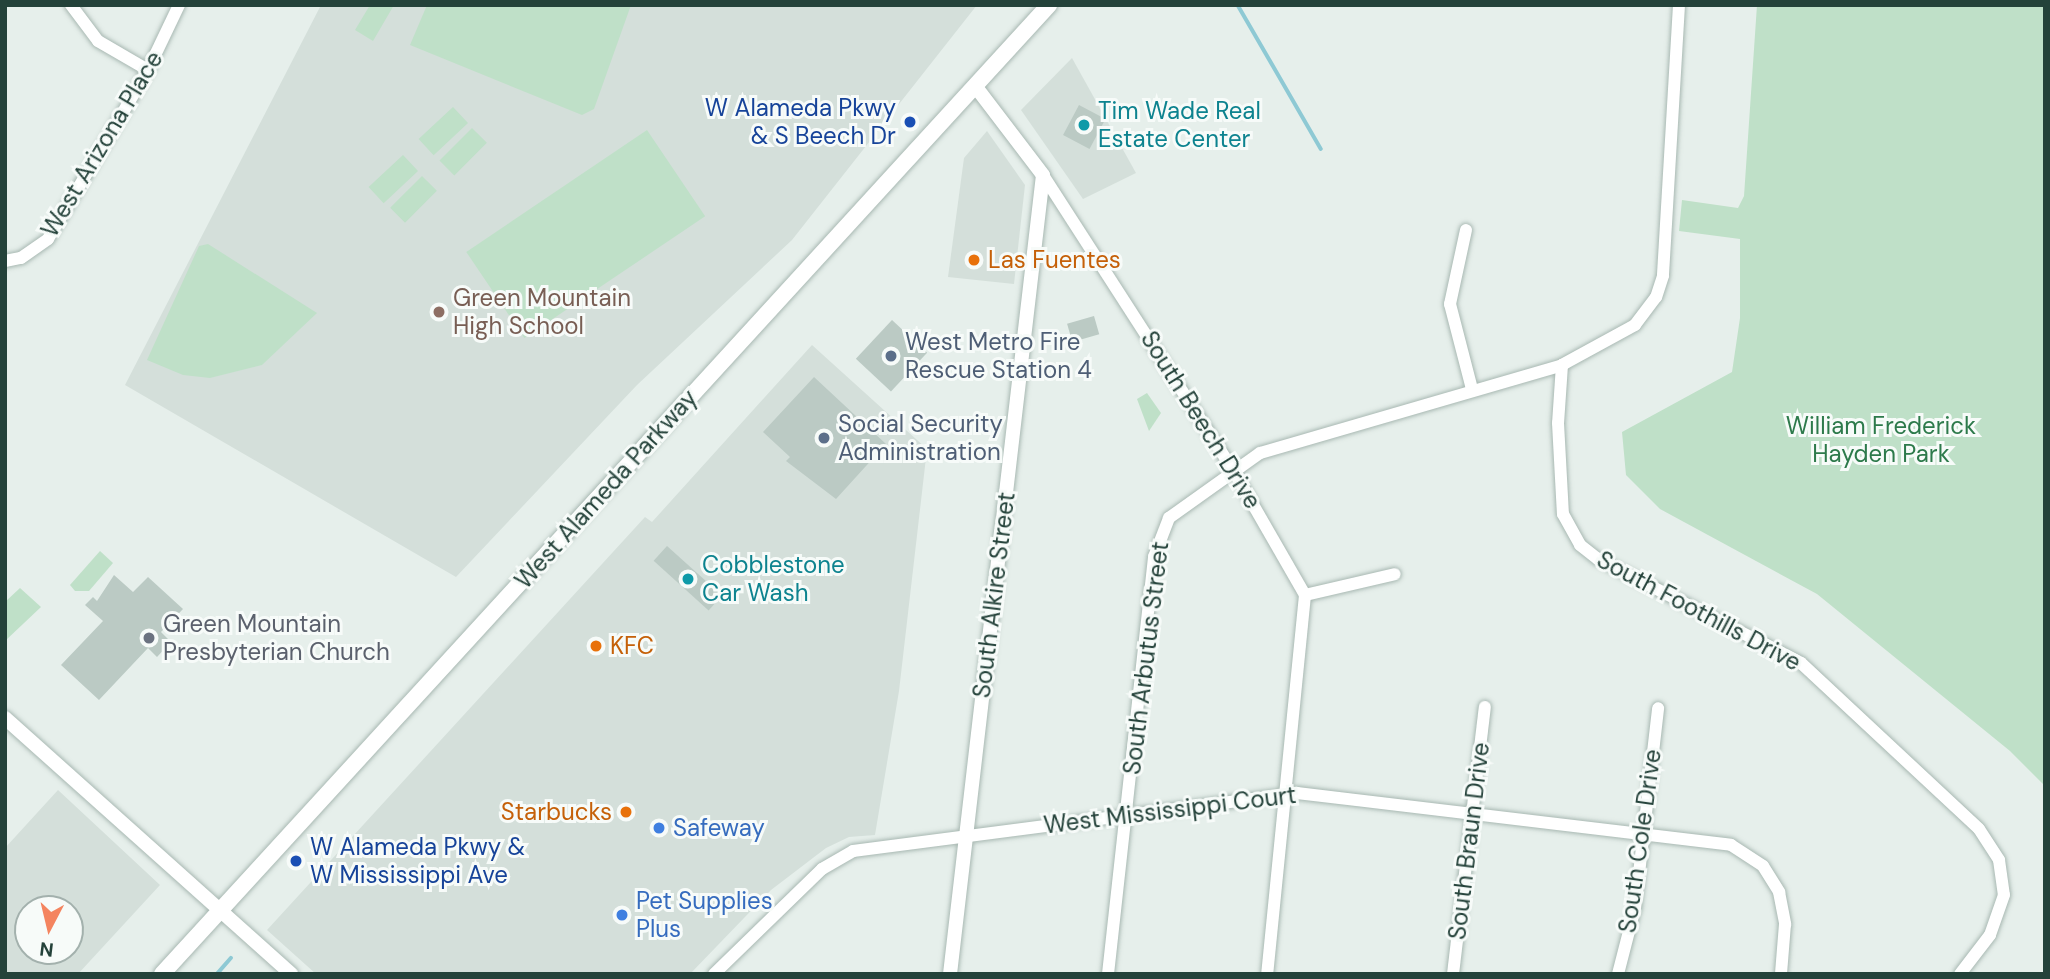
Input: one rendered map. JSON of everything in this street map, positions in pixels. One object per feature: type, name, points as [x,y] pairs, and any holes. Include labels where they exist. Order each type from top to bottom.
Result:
[{"type":"main road","name":"West Alameda Parkway","points":[[162,974],[1049,5]]},
{"type":"street","points":[[71,5],[98,41],[148,70]]},
{"type":"street","name":"West Arizona Place","points":[[5,261],[21,258],[48,239],[148,70],[179,5]]},
{"type":"street","points":[[1562,365],[1635,325],[1660,286],[1679,5]]},
{"type":"street","name":"South Beech Drive","points":[[976,87],[1043,175],[1232,468],[1305,595]]},
{"type":"street","name":"South Alkire Street","points":[[950,974],[1043,175]]},
{"type":"street","points":[[1466,230],[1450,304],[1472,389]]},
{"type":"street","name":"South Arbutus Street","points":[[1108,974],[1158,539],[1176,510],[1232,468],[1281,446],[1562,365]]},
{"type":"street","name":"South Foothills Drive","points":[[1562,365],[1560,504],[1580,545],[1618,570],[1801,663],[1989,840],[2001,869],[2002,906],[1990,935],[1960,974]]},
{"type":"street","points":[[1267,974],[1305,595],[1395,574]]},
{"type":"street","name":"South Braun Drive","points":[[1453,974],[1485,707]]},
{"type":"street","name":"South Cole Drive","points":[[1618,974],[1635,908],[1658,708]]},
{"type":"street","points":[[5,718],[291,974]]},
{"type":"street","name":"West Mississippi Court","points":[[714,974],[842,856],[966,836],[1287,793],[1714,840],[1744,851],[1763,866],[1775,884],[1784,912],[1781,974]]},
{"type":"shaded area","name":"Green Mountain High School","points":[[321,5],[977,5],[792,240],[637,385],[456,577],[125,385]]},
{"type":"shaded area","points":[[1072,58],[1136,173],[1083,199],[1021,110]]},
{"type":"shaded area","points":[[987,131],[1025,185],[1014,284],[948,277],[964,158]]},
{"type":"shaded area","points":[[812,345],[927,449],[899,691],[875,835],[849,837],[826,848],[771,890],[690,974],[316,974],[267,930],[645,517],[652,522]]},
{"type":"shaded area","points":[[58,790],[160,885],[78,974],[5,974],[5,848]]},
{"type":"green space","points":[[370,5],[394,5],[373,41],[355,30]]},
{"type":"green space","points":[[427,5],[631,5],[594,109],[582,115],[410,45]]},
{"type":"green space","name":"William Frederick Hayden Park","points":[[1757,5],[2045,5],[2045,786],[2010,751],[1817,594],[1660,509],[1626,475],[1622,432],[1732,372],[1740,318],[1740,239],[1679,231],[1682,200],[1738,208],[1744,196]]},
{"type":"green space","points":[[453,107],[468,123],[434,155],[419,139]]},
{"type":"green space","points":[[472,128],[487,143],[454,175],[439,161]]},
{"type":"green space","points":[[647,130],[705,216],[524,338],[466,252]]},
{"type":"green space","points":[[403,155],[418,171],[384,203],[369,187]]},
{"type":"green space","points":[[422,176],[437,191],[405,223],[390,208]]},
{"type":"green space","points":[[208,244],[317,313],[262,365],[210,378],[183,375],[147,360],[199,246]]},
{"type":"green space","points":[[1147,393],[1161,413],[1149,431],[1137,399]]},
{"type":"green space","points":[[100,551],[113,563],[89,591],[75,591],[70,585]]},
{"type":"green space","points":[[20,588],[41,607],[5,641],[5,602]]},
{"type":"building","name":"Tim Wade Real Estate Center","points":[[1079,105],[1105,119],[1090,149],[1063,135]]},
{"type":"building","points":[[1094,316],[1099,334],[1072,342],[1067,324]]},
{"type":"building","name":"West Metro Fire Rescue Station 4","points":[[892,320],[927,353],[891,391],[856,359]]},
{"type":"building","name":"Social Security Administration","points":[[814,377],[886,444],[836,499],[786,461],[790,457],[763,432]]},
{"type":"building","name":"Cobblestone Car Wash","points":[[667,546],[722,596],[709,610],[654,561]]},
{"type":"building","name":"Green Mountain Presbyterian Church","points":[[114,575],[133,592],[148,577],[183,609],[161,632],[171,642],[157,657],[148,648],[99,700],[61,665],[103,621],[85,605],[93,597],[97,601]]},
{"type":"waterway","points":[[1238,5],[1321,149]]},
{"type":"waterway","points":[[217,974],[231,958]]},
{"type":"place","name":"W Alameda Pkwy & S Beech Dr","points":[[910,122]]},
{"type":"place","name":"Tim Wade Real Estate Center","points":[[1084,125]]},
{"type":"place","name":"Las Fuentes","points":[[974,260]]},
{"type":"place","name":"Green Mountain High School","points":[[439,312]]},
{"type":"place","name":"West Metro Fire Rescue Station 4","points":[[891,356]]},
{"type":"place","name":"Social Security Administration","points":[[824,438]]},
{"type":"place","name":"Cobblestone Car Wash","points":[[688,579]]},
{"type":"place","name":"Green Mountain Presbyterian Church","points":[[149,638]]},
{"type":"place","name":"KFC","points":[[596,646]]},
{"type":"place","name":"Starbucks","points":[[626,812]]},
{"type":"place","name":"Safeway","points":[[659,828]]},
{"type":"place","name":"W Alameda Pkwy & W Mississippi Ave","points":[[296,861]]},
{"type":"place","name":"Pet Supplies Plus","points":[[622,915]]}]
